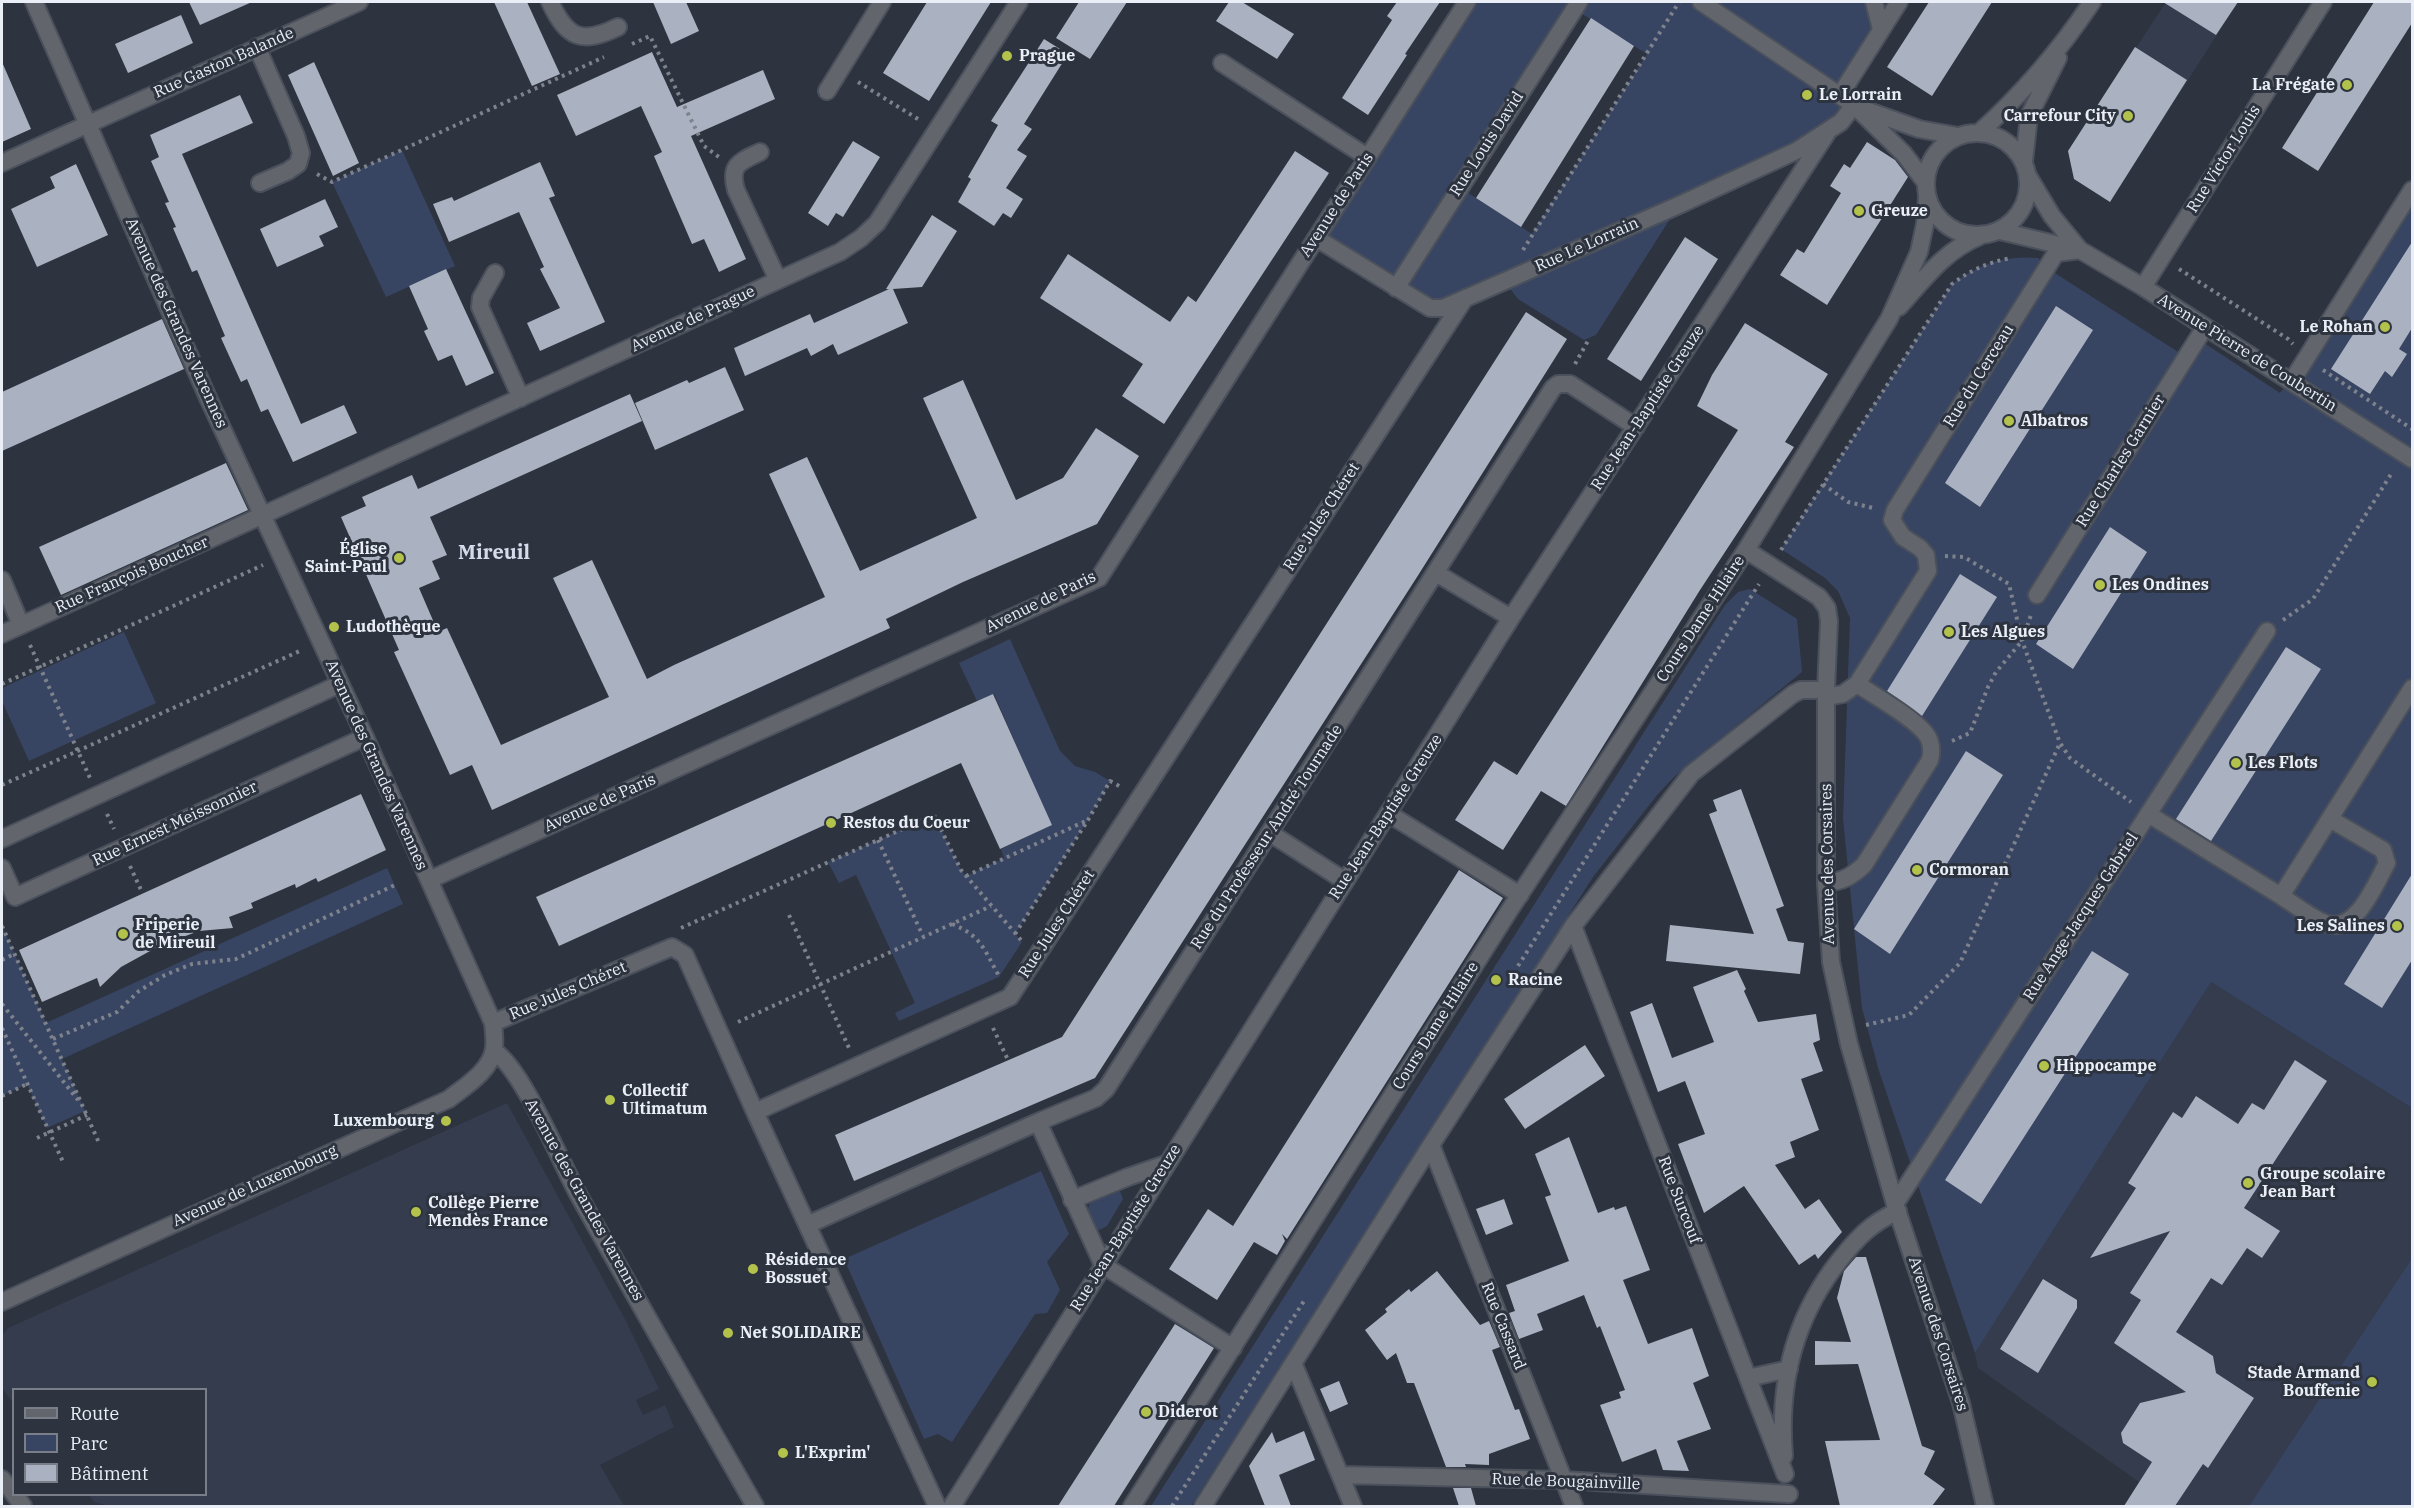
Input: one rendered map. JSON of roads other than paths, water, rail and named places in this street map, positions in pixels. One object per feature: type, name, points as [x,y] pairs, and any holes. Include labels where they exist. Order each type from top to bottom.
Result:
[{"type":"street","name":"Avenue des Grandes Varennes","points":[[34,2],[166,303],[493,1023],[494,1051],[507,1061],[521,1085],[577,1191],[755,1506]]},
{"type":"street","name":"Rue Gaston Balande","points":[[2,163],[359,2]]},
{"type":"street","points":[[550,2],[557,17],[568,29],[584,38],[599,36],[618,27]]},
{"type":"street","points":[[827,92],[882,2]]},
{"type":"street","name":"Avenue de Prague","points":[[263,515],[840,252],[861,238],[878,223],[1019,2]]},
{"type":"street","name":"Avenue de Paris","points":[[429,880],[1099,578],[1467,2]]},
{"type":"street","name":"Rue Louis David","points":[[1396,288],[1579,2]]},
{"type":"street","points":[[1701,2],[1847,100],[1904,154],[1926,190],[1933,211],[1942,222],[1967,235],[1982,236]]},
{"type":"street","points":[[1874,2],[1881,29]]},
{"type":"street","name":"Rue Le Lorrain","points":[[1316,238],[1430,308],[1443,308],[1679,205],[1798,150],[1827,133],[1841,122],[1847,100],[1881,29],[1899,2]]},
{"type":"street","points":[[1888,319],[1938,263],[1960,244],[2000,231],[2011,224],[2026,202],[2029,189],[2026,169],[2029,116],[2070,34],[2091,2]]},
{"type":"street","name":"Rue Victor Louis","points":[[2143,287],[2323,2]]},
{"type":"street","points":[[1979,133],[2012,102],[2070,34]]},
{"type":"street","points":[[257,47],[296,136],[301,153],[298,164],[260,183]]},
{"type":"street","points":[[1222,63],[1367,158]]},
{"type":"street","points":[[1847,100],[1919,129],[1958,136],[1988,134],[2003,139],[2015,148],[2026,169]]},
{"type":"street","name":"Rue Jean-Baptiste Greuze","points":[[952,1506],[1511,618],[1827,133]]},
{"type":"street","points":[[1746,550],[1888,319],[1919,252],[1928,168],[1934,155],[1958,136]]},
{"type":"street","points":[[760,152],[742,160],[735,168],[733,176],[736,190],[778,280]]},
{"type":"street","name":"Avenue Pierre de Coubertin","points":[[2026,169],[2052,216],[2080,250]]},
{"type":"street","points":[[2292,381],[2412,190]]},
{"type":"street","name":"Avenue Pierre de Coubertin","points":[[2000,231],[2080,250],[2143,287],[2408,456]]},
{"type":"street","name":"Rue du Cerceau","points":[[1857,684],[1928,571],[1926,555],[1896,529],[1893,515],[2056,253],[2080,250]]},
{"type":"street","points":[[495,273],[482,298],[480,308],[521,398]]},
{"type":"street","name":"Rue Jules Chéret","points":[[493,1023],[672,947],[684,955],[755,1112],[1010,997],[1466,298]]},
{"type":"street","name":"Rue Charles Garnier","points":[[2037,596],[2205,327]]},
{"type":"street","name":"Rue du Professeur André Tournade","points":[[807,1226],[1096,1098],[1106,1089],[1554,388],[1558,384],[1570,384],[1636,427]]},
{"type":"street","name":"Rue François Boucher","points":[[2,634],[263,515]]},
{"type":"street","name":"Avenue des Corsaires","points":[[1746,550],[1819,597],[1827,608],[1829,621],[1826,694],[1826,883],[1831,962],[1846,1030],[1897,1208],[1961,1403],[1985,1506]]},
{"type":"street","name":"Cours Dame Hilaire","points":[[1132,1506],[1520,895],[1746,550]]},
{"type":"street","points":[[1436,573],[1511,618]]},
{"type":"street","points":[[2,580],[21,625]]},
{"type":"street","name":"Rue Ange-Jacques Gabriel","points":[[1897,1208],[2267,631]]},
{"type":"street","points":[[2,839],[340,684]]},
{"type":"street","points":[[1203,1506],[1572,926],[1691,774],[1792,694],[1801,690],[1843,694],[1857,684],[1921,728],[1929,739],[1932,750],[1930,760],[1864,865],[1853,876],[1842,881],[1826,883]]},
{"type":"street","points":[[2281,896],[2412,688]]},
{"type":"street","name":"Rue Ernest Meissonnier","points":[[2,868],[15,897],[365,737]]},
{"type":"street","points":[[1389,814],[1520,895]]},
{"type":"street","points":[[2148,814],[2327,925],[2344,924],[2354,918],[2387,863],[2382,850],[2330,819]]},
{"type":"street","points":[[1270,833],[1345,881]]},
{"type":"street","name":"Rue Surcouf","points":[[1572,926],[1785,1474]]},
{"type":"street","name":"Avenue de Luxembourg","points":[[2,1302],[448,1099],[472,1080],[486,1065],[494,1051]]},
{"type":"street","points":[[755,1112],[937,1506]]},
{"type":"street","points":[[1038,1122],[1103,1265],[1233,1348]]},
{"type":"street","name":"Rue Cassard","points":[[1431,1145],[1574,1506]]},
{"type":"street","points":[[1072,1200],[1166,1164]]},
{"type":"street","points":[[1792,1500],[1785,1474],[1783,1412],[1797,1332],[1807,1308],[1826,1277],[1870,1225],[1897,1208]]},
{"type":"street","points":[[1294,1365],[1353,1506]]},
{"type":"street","points":[[1748,1377],[1789,1369]]},
{"type":"street","name":"Rue de Bougainville","points":[[1341,1475],[1564,1480],[1750,1499],[1792,1500]]},
{"type":"street","points":[[2,1479],[12,1492]]},
{"type":"place","name":"Prague","points":[[1007,56]]},
{"type":"place","name":"La Frégate","points":[[2347,85]]},
{"type":"place","name":"Le Lorrain","points":[[1807,95]]},
{"type":"place","name":"Carrefour City","points":[[2128,116]]},
{"type":"place","name":"Greuze","points":[[1859,211]]},
{"type":"place","name":"Le Rohan","points":[[2385,327]]},
{"type":"place","name":"Albatros","points":[[2009,421]]},
{"type":"place","name":"Église Saint-Paul","points":[[399,558]]},
{"type":"place","name":"Les Ondines","points":[[2100,585]]},
{"type":"place","name":"Ludothèque","points":[[334,627]]},
{"type":"place","name":"Les Algues","points":[[1949,632]]},
{"type":"place","name":"Les Flots","points":[[2236,763]]},
{"type":"place","name":"Restos du Coeur","points":[[831,823]]},
{"type":"place","name":"Cormoran","points":[[1917,870]]},
{"type":"place","name":"Les Salines","points":[[2397,926]]},
{"type":"place","name":"Friperie de Mireuil","points":[[123,934]]},
{"type":"place","name":"Racine","points":[[1496,980]]},
{"type":"place","name":"Hippocampe","points":[[2044,1066]]},
{"type":"place","name":"Collectif Ultimatum","points":[[610,1100]]},
{"type":"place","name":"Luxembourg","points":[[446,1121]]},
{"type":"place","name":"Groupe scolaire Jean Bart","points":[[2248,1183]]},
{"type":"place","name":"Collège Pierre Mendès France","points":[[416,1212]]},
{"type":"place","name":"Résidence Bossuet","points":[[753,1269]]},
{"type":"place","name":"Net SOLIDAIRE","points":[[728,1333]]},
{"type":"place","name":"Stade Armand Bouffenie","points":[[2372,1382]]},
{"type":"place","name":"Diderot","points":[[1146,1412]]},
{"type":"place","name":"L'Exprim'","points":[[783,1453]]},
{"type":"district","name":"Mireuil","points":[[494,553]]}]
